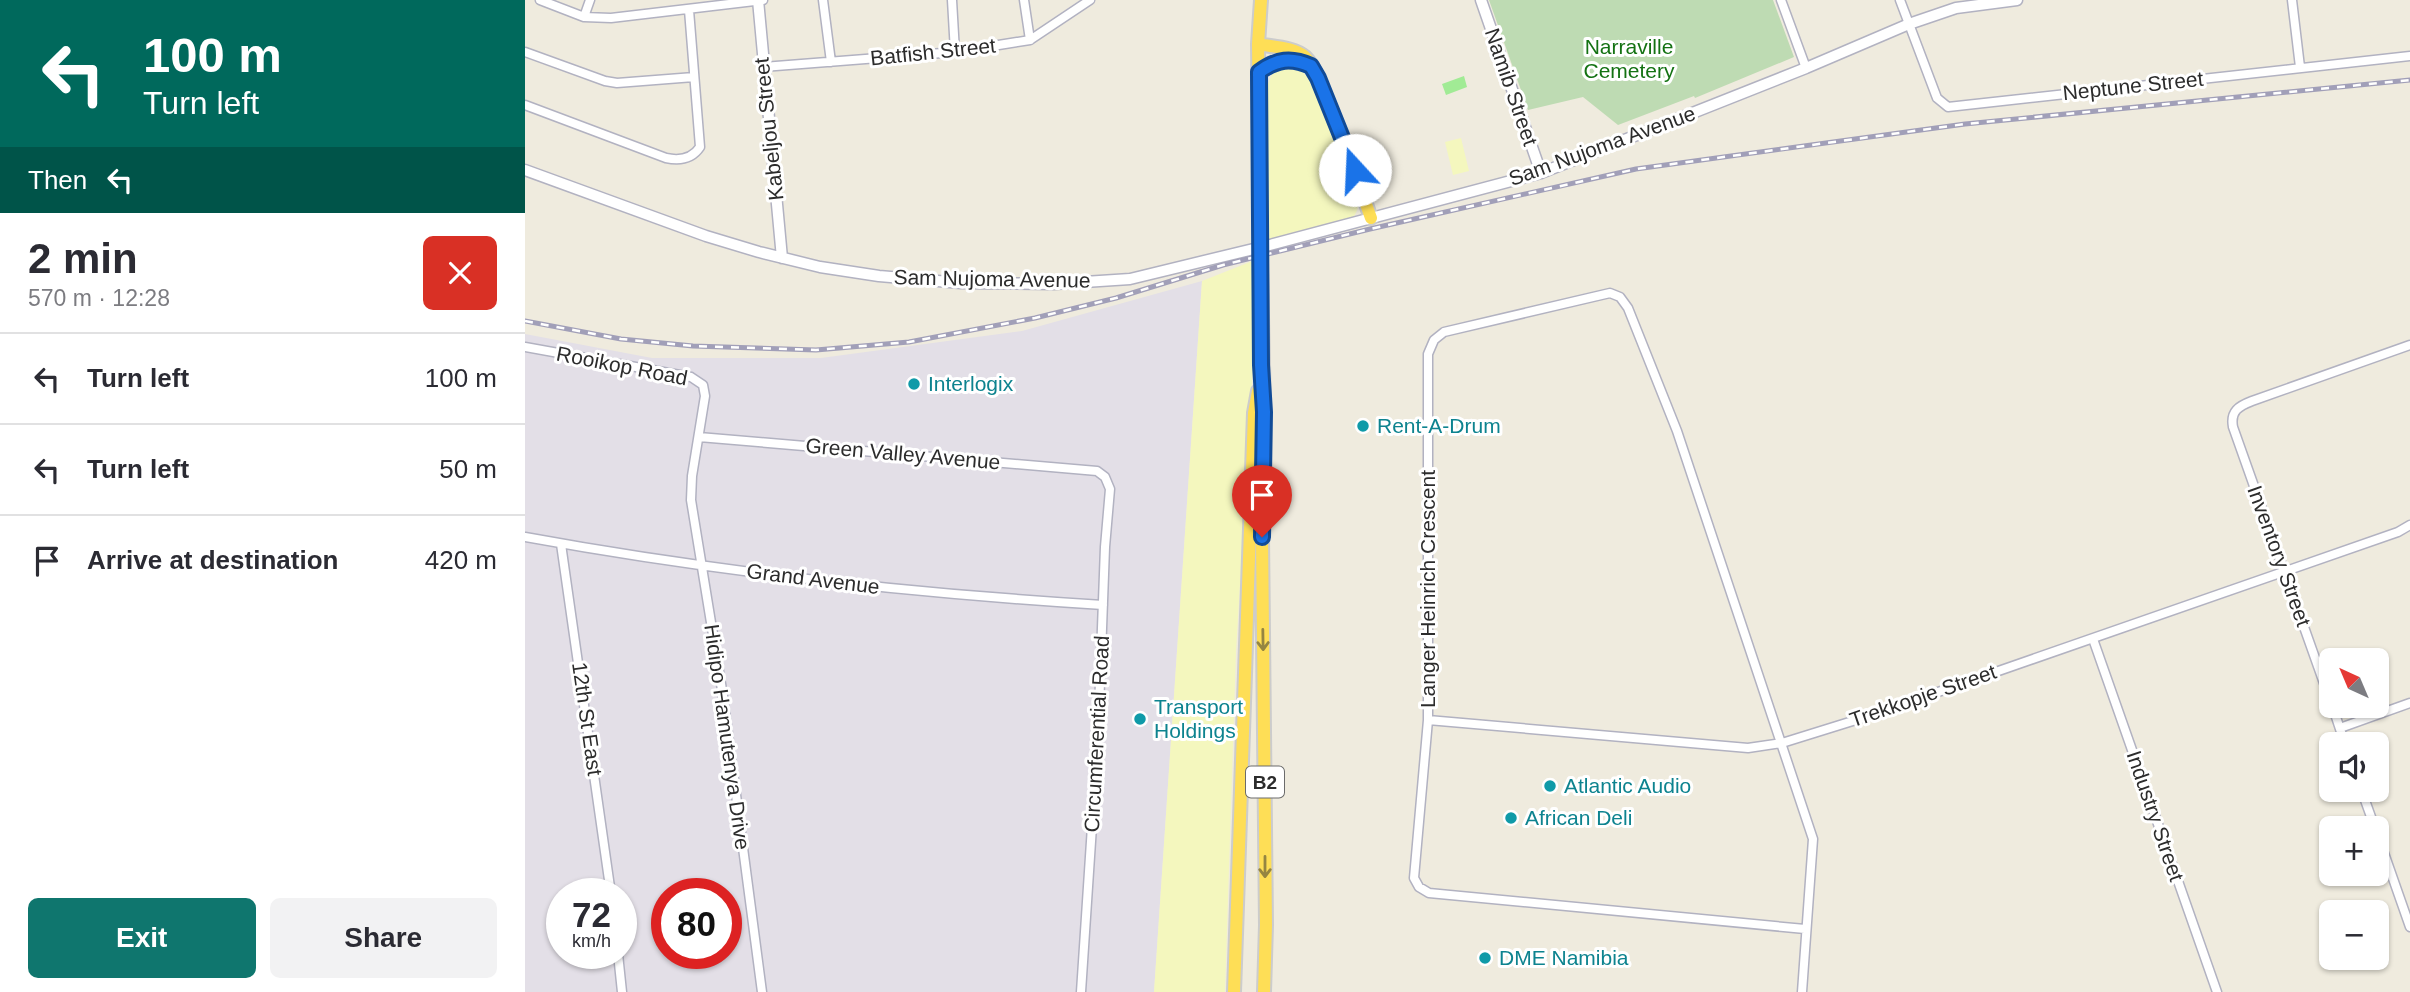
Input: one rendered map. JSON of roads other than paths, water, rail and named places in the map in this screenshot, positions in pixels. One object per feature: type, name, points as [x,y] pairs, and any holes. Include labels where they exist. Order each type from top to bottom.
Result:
[{"type":"highway","name":"B2","points":[[1259,0],[1261,365],[1264,412],[1264,992]]},
{"type":"highway","points":[[1258,44],[1301,54],[1311,66],[1346,146],[1371,218]]},
{"type":"highway","points":[[1259,72],[1269,65],[1285,60],[1311,66]]},
{"type":"highway","name":"B2","points":[[1234,992],[1254,413],[1261,365]]},
{"type":"street","points":[[540,0],[584,17],[611,18],[759,0]]},
{"type":"street","points":[[584,17],[590,0]]},
{"type":"street","name":"Kabeljou Street","points":[[759,0],[782,258]]},
{"type":"street","points":[[823,0],[831,62]]},
{"type":"street","points":[[952,0],[955,52]]},
{"type":"street","points":[[1024,0],[1030,40]]},
{"type":"street","name":"Batfish Street","points":[[763,68],[955,52],[1030,40],[1090,0]]},
{"type":"street","name":"Namib Street","points":[[1481,0],[1541,173]]},
{"type":"street","points":[[1781,0],[1805,68]]},
{"type":"street","name":"Neptune Street","points":[[1900,0],[1937,98],[1948,107],[2410,55]]},
{"type":"street","name":"Sam Nujoma Avenue","points":[[525,170],[706,236],[820,267],[879,276],[961,282],[1053,284],[1130,279],[1541,173],[1909,24],[1956,8],[2017,0]]},
{"type":"street","points":[[2292,0],[2300,67]]},
{"type":"street","points":[[525,105],[666,159],[686,159],[695,155],[700,148],[689,10]]},
{"type":"street","points":[[525,52],[617,83],[694,77]]},
{"type":"street","name":"Langer Heinrich Crescent","points":[[1802,992],[1805,929],[1814,855],[1813,839],[1677,431],[1628,308],[1620,297],[1610,293],[1444,332],[1434,340],[1428,354],[1429,720],[1413,877],[1419,887],[1429,893],[1805,929]]},
{"type":"street","name":"Inventory Street","points":[[2319,670],[2232,420],[2236,410],[2252,401],[2410,345]]},
{"type":"street","name":"Rooikop Road","points":[[525,347],[691,377],[703,385],[705,396],[692,476],[691,500],[703,566]]},
{"type":"street","name":"Green Valley Avenue","points":[[699,437],[1097,471],[1105,478]]},
{"type":"street","name":"Circumferential Road","points":[[1081,992],[1098,736],[1110,489],[1105,478]]},
{"type":"street","name":"Trekkopje Street","points":[[1429,720],[1748,748],[1782,743],[1873,715],[1997,670],[2285,573],[2398,532],[2410,525]]},
{"type":"street","name":"Trekkopje Street","points":[[2398,532],[2410,531]]},
{"type":"street","name":"Grand Avenue","points":[[525,537],[703,566],[874,587],[1103,605]]},
{"type":"street","name":"12th St East","points":[[561,544],[609,878]]},
{"type":"street","name":"Hidipo Hamutenya Drive","points":[[703,566],[762,992]]},
{"type":"street","name":"Industry Street","points":[[2093,639],[2217,992]]},
{"type":"street","points":[[2340,728],[2410,703]]},
{"type":"street","name":"Inventory Street","points":[[2336,718],[2341,732]]},
{"type":"street","points":[[2389,867],[2410,927]]},
{"type":"street","points":[[620,969],[622,992]]},
{"type":"railway","points":[[525,321],[621,339],[693,346],[816,350],[909,342],[1035,318],[1116,298],[1223,265],[1636,169],[1965,124],[2410,80]]},
{"type":"place","name":"Interlogix","points":[[914,384]]},
{"type":"place","name":"Rent-A-Drum","points":[[1363,426]]},
{"type":"place","name":"Transport Holdings","points":[[1140,719]]},
{"type":"place","name":"Atlantic Audio","points":[[1550,786]]},
{"type":"place","name":"African Deli","points":[[1511,818]]},
{"type":"place","name":"DME Namibia","points":[[1485,958]]},
{"type":"park label","name":"Narraville Cemetery","points":[[1629,59]]}]
